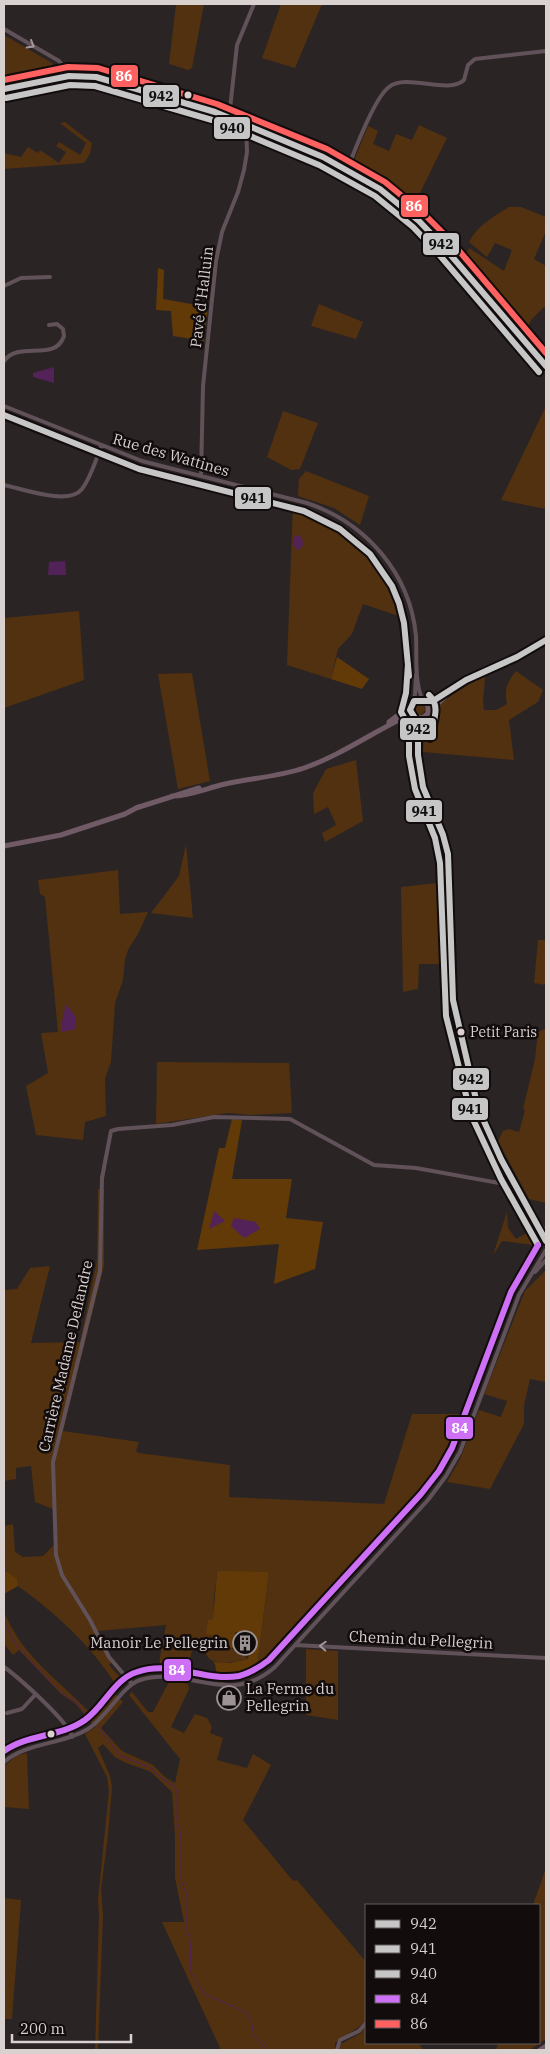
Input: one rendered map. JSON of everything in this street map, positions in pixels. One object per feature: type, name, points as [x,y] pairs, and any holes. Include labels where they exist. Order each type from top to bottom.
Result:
[{"type":"main road","points":[[4,89],[65,76],[84,75],[100,78],[229,118],[314,152],[380,189],[408,211],[442,245],[546,366]]},
{"type":"main road","points":[[372,734],[412,704],[434,700],[458,684],[517,657],[546,640]]},
{"type":"main road","points":[[4,846],[48,838],[188,790],[278,775],[302,768],[329,758],[405,718],[414,717],[421,719],[458,684]]},
{"type":"main road","points":[[424,701],[428,707],[427,715]]},
{"type":"main road","points":[[412,704],[410,711],[414,717]]},
{"type":"main road","points":[[540,2050],[546,2046]]},
{"type":"street","points":[[229,118],[236,45],[254,4]]},
{"type":"street","points":[[4,29],[59,61],[64,67],[65,76]]},
{"type":"street","points":[[347,170],[377,103],[389,86],[404,82],[457,85],[465,80],[468,65],[475,58],[546,51]]},
{"type":"street","name":"Pavé d'Halluin","points":[[201,476],[204,380],[216,261],[222,232],[238,192],[244,170],[247,152],[246,125]]},
{"type":"street","points":[[4,286],[21,278],[50,277]]},
{"type":"street","points":[[4,361],[9,355],[18,351],[35,352],[59,345],[64,336],[63,330],[57,324],[49,325]]},
{"type":"street","name":"Rue des Wattines","points":[[4,406],[101,446],[150,463],[314,506],[339,517],[360,532],[388,561],[405,594],[414,622],[420,694],[424,701]]},
{"type":"street","points":[[4,485],[61,497],[72,496],[78,493],[86,484],[101,446]]},
{"type":"street","name":"Rue des Wattines","points":[[412,704],[416,691],[417,665]]},
{"type":"street","points":[[420,768],[422,726],[427,715]]},
{"type":"street","points":[[414,717],[418,723],[420,768],[425,794],[443,835],[449,862],[454,1010],[479,1113],[515,1186],[546,1233]]},
{"type":"street","name":"Carrière Madame Deflandre","points":[[132,1684],[111,1661],[90,1620],[59,1569],[56,1555],[52,1465],[100,1271],[102,1178],[111,1132],[118,1129],[172,1125],[214,1116],[290,1119],[374,1165],[416,1168],[515,1186]]},
{"type":"street","points":[[533,1215],[546,1241]]},
{"type":"street","points":[[546,1249],[546,1254]]},
{"type":"street","points":[[4,1762],[19,1752],[72,1737],[87,1730],[101,1720],[132,1684],[140,1680],[163,1677],[225,1686],[242,1684],[270,1671],[433,1494],[448,1473],[465,1439],[486,1379],[526,1283],[546,1249]]},
{"type":"street","points":[[526,1283],[546,1260]]},
{"type":"street","name":"Chemin du Pellegrin","points":[[295,1645],[546,1658]]},
{"type":"street","points":[[4,1668],[16,1676],[67,1726],[72,1737]]},
{"type":"street","points":[[7,1713],[22,1709],[36,1695]]},
{"type":"street","points":[[338,2050],[340,2040],[359,2031],[365,2024]]},
{"type":"shaded area","points":[[176,4],[204,4],[192,68],[188,70],[169,64]]},
{"type":"shaded area","points":[[281,4],[322,4],[295,68],[262,58]]},
{"type":"shaded area","points":[[4,35],[52,63],[54,66],[53,71],[4,83]]},
{"type":"shaded area","points":[[65,122],[92,143],[90,154],[84,163],[4,169],[4,153],[21,157],[28,147],[38,153],[40,150],[59,163],[66,152],[56,146],[59,142],[80,155],[86,143],[60,123]]},
{"type":"shaded area","points":[[419,125],[447,138],[417,199],[411,206],[387,188],[351,168],[368,126],[378,131],[373,144],[389,151],[396,134],[412,140]]},
{"type":"shaded area","points":[[509,207],[521,207],[546,217],[546,231],[534,259],[546,266],[546,308],[544,307],[531,320],[524,334],[463,265],[469,248],[504,271],[512,250],[495,243],[487,257],[469,242],[481,226]]},
{"type":"shaded area","points":[[158,268],[164,270],[163,299],[208,307],[204,341],[173,336],[171,311],[156,310]]},
{"type":"shaded area","points":[[319,304],[363,322],[356,339],[311,326]]},
{"type":"shaded area","points":[[54,367],[54,383],[33,377],[33,373]]},
{"type":"shaded area","points":[[546,406],[546,509],[501,500]]},
{"type":"shaded area","points":[[283,411],[318,423],[300,469],[291,470],[267,457]]},
{"type":"shaded area","points":[[306,471],[369,496],[360,525],[334,508],[298,496],[299,479]]},
{"type":"shaded area","points":[[293,504],[331,519],[351,532],[374,553],[391,578],[409,624],[396,615],[363,604],[352,634],[338,649],[331,679],[287,665]]},
{"type":"shaded area","points":[[298,535],[302,538],[303,545],[299,550],[295,548],[293,543],[294,537]]},
{"type":"shaded area","points":[[65,561],[66,575],[48,575],[49,562]]},
{"type":"shaded area","points":[[79,611],[84,680],[4,708],[4,618]]},
{"type":"shaded area","points":[[337,657],[369,679],[362,689],[331,679]]},
{"type":"shaded area","points":[[516,671],[543,690],[538,702],[509,720],[514,760],[423,752],[427,724],[439,706],[461,689],[485,676],[484,710],[496,710],[507,704],[507,686]]},
{"type":"shaded area","points":[[192,673],[210,781],[178,789],[158,674]]},
{"type":"shaded area","points":[[419,703],[425,709],[419,715],[413,709]]},
{"type":"shaded area","points":[[356,760],[363,821],[325,842],[322,833],[336,825],[328,807],[314,814],[313,793],[326,769]]},
{"type":"shaded area","points":[[186,844],[193,918],[151,913],[179,876]]},
{"type":"shaded area","points":[[118,870],[120,914],[148,912],[128,950],[123,980],[115,1003],[111,1062],[105,1078],[106,1116],[85,1122],[83,1140],[36,1135],[26,1086],[48,1073],[41,1033],[58,1032],[45,897],[40,894],[38,880]]},
{"type":"shaded area","points":[[446,882],[447,964],[419,964],[418,989],[403,992],[401,887]]},
{"type":"shaded area","points":[[538,940],[546,940],[546,985],[534,983]]},
{"type":"shaded area","points":[[66,1004],[75,1016],[75,1029],[62,1032],[62,1022]]},
{"type":"shaded area","points":[[546,1021],[546,1203],[529,1199],[498,1141],[503,1131],[509,1129],[519,1132],[535,1059],[538,1032],[545,1029]]},
{"type":"shaded area","points":[[157,1062],[289,1063],[292,1113],[251,1115],[228,1113],[156,1124]]},
{"type":"shaded area","points":[[232,1119],[242,1120],[232,1179],[292,1179],[286,1218],[323,1222],[315,1269],[274,1284],[279,1244],[197,1250],[219,1148],[225,1148]]},
{"type":"shaded area","points":[[98,1189],[104,1189],[104,1266],[63,1431],[139,1442],[136,1451],[139,1453],[230,1465],[229,1497],[384,1504],[412,1414],[469,1414],[450,1461],[434,1486],[276,1656],[257,1667],[269,1573],[217,1572],[214,1612],[217,1632],[229,1647],[240,1652],[248,1659],[228,1663],[215,1662],[206,1654],[204,1647],[193,1646],[186,1675],[159,1673],[166,1625],[98,1631],[95,1633],[111,1663],[109,1665],[119,1676],[114,1682],[94,1654],[58,1618],[18,1586],[17,1578],[4,1570],[4,1526],[13,1524],[15,1552],[23,1557],[43,1556],[54,1545],[53,1509],[35,1502],[31,1466],[16,1468],[16,1479],[4,1481],[4,1290],[17,1289],[30,1268],[50,1266],[31,1343],[80,1342],[97,1260]]},
{"type":"shaded area","points":[[214,1211],[225,1221],[209,1229]]},
{"type":"shaded area","points":[[507,1212],[508,1228],[516,1239],[527,1233],[530,1237],[538,1232],[542,1241],[541,1246],[502,1241],[493,1255]]},
{"type":"shaded area","points":[[234,1218],[256,1222],[260,1229],[244,1238],[231,1226]]},
{"type":"shaded area","points":[[546,1270],[546,1382],[530,1379],[524,1405],[524,1424],[490,1489],[447,1482],[460,1459],[479,1410],[501,1417],[507,1401],[484,1394],[525,1291]]},
{"type":"shaded area","points":[[4,1570],[17,1578],[18,1586],[4,1594]]},
{"type":"shaded area","points":[[217,1572],[269,1572],[257,1667],[253,1676],[221,1683],[218,1681],[213,1662],[230,1663],[248,1659],[252,1633],[235,1632],[234,1648],[229,1648],[220,1636],[206,1634],[208,1620],[213,1619]]},
{"type":"shaded area","points":[[4,1611],[11,1627],[32,1656],[94,1717],[115,1694],[123,1702],[101,1728],[122,1751],[153,1765],[166,1778],[175,1783],[180,1759],[129,1695],[132,1692],[148,1712],[153,1712],[170,1680],[188,1684],[189,1689],[171,1727],[184,1733],[195,1714],[207,1718],[212,1727],[210,1733],[223,1738],[217,1760],[247,1768],[253,1754],[271,1765],[243,1820],[293,1881],[297,1880],[365,1961],[365,2021],[335,2043],[335,2050],[221,2050],[162,1922],[184,1922],[175,1878],[172,1792],[151,1772],[115,1757],[103,1744],[98,1748],[110,1776],[112,1787],[101,1890],[103,1915],[98,2050],[95,2050],[98,1899],[109,1791],[107,1777],[85,1734],[95,1727],[75,1703],[61,1694],[19,1650],[13,1655],[4,1644]]},
{"type":"shaded area","points":[[306,1649],[338,1651],[338,1720],[306,1715]]},
{"type":"shaded area","points":[[27,1753],[29,1809],[4,1807],[4,1766],[16,1756]]},
{"type":"shaded area","points":[[546,1868],[546,2039],[540,2043],[540,1904],[533,1904]]},
{"type":"shaded area","points":[[4,1898],[21,1900],[12,2019],[4,2019]]},
{"type":"shaded area","points":[[365,2027],[365,2044],[419,2044],[424,2050],[339,2050],[341,2044],[361,2033]]},
{"type":"shaded area","points":[[498,2044],[539,2044],[530,2050],[496,2050]]},
{"type":"waterway","points":[[4,1623],[17,1646],[62,1693],[76,1702],[92,1721]]},
{"type":"waterway","points":[[98,1727],[121,1756],[149,1767],[175,1787],[177,1792],[177,1820],[181,1835],[181,1880],[187,1896],[187,1930],[190,1939],[191,1973],[204,1994],[246,2012],[251,2020],[254,2035],[267,2050]]},
{"type":"transit line","name":"86","points":[[4,80],[68,67],[98,68],[217,104],[327,149],[385,182],[425,215],[449,239],[546,353]]},
{"type":"transit line","name":"942","points":[[4,89],[69,76],[96,77],[215,112],[323,157],[380,189],[419,221],[546,366]]},
{"type":"transit line","name":"940","points":[[6,98],[70,85],[95,86],[212,120],[319,165],[375,196],[413,227],[436,251],[539,372]]},
{"type":"transit line","name":"941","points":[[4,415],[139,469],[304,511],[340,529],[370,554],[392,586],[404,623],[409,676]]},
{"type":"transit line","name":"942","points":[[546,640],[517,657],[466,680],[433,701],[414,701],[410,710],[418,723],[418,755],[423,787],[443,835],[448,854],[453,1000],[478,1108],[501,1159],[546,1241]]},
{"type":"transit line","name":"941","points":[[408,664],[406,693],[401,712],[409,726],[409,756],[415,789],[435,838],[440,863],[446,1016],[471,1115],[501,1179],[538,1245]]},
{"type":"transit line","name":"941","points":[[429,695],[433,700],[436,710],[430,738]]},
{"type":"transit line","name":"84","points":[[4,1751],[23,1741],[76,1726],[92,1714],[115,1687],[137,1672],[163,1668],[214,1676],[239,1676],[255,1670],[269,1660],[421,1494],[439,1471],[452,1448],[511,1292],[538,1245]]},
{"type":"place","name":"Petit Paris","points":[[461,1032]]},
{"type":"place","name":"Manoir Le Pellegrin","points":[[245,1643]]},
{"type":"place","name":"La Ferme du Pellegrin","points":[[229,1698]]}]
